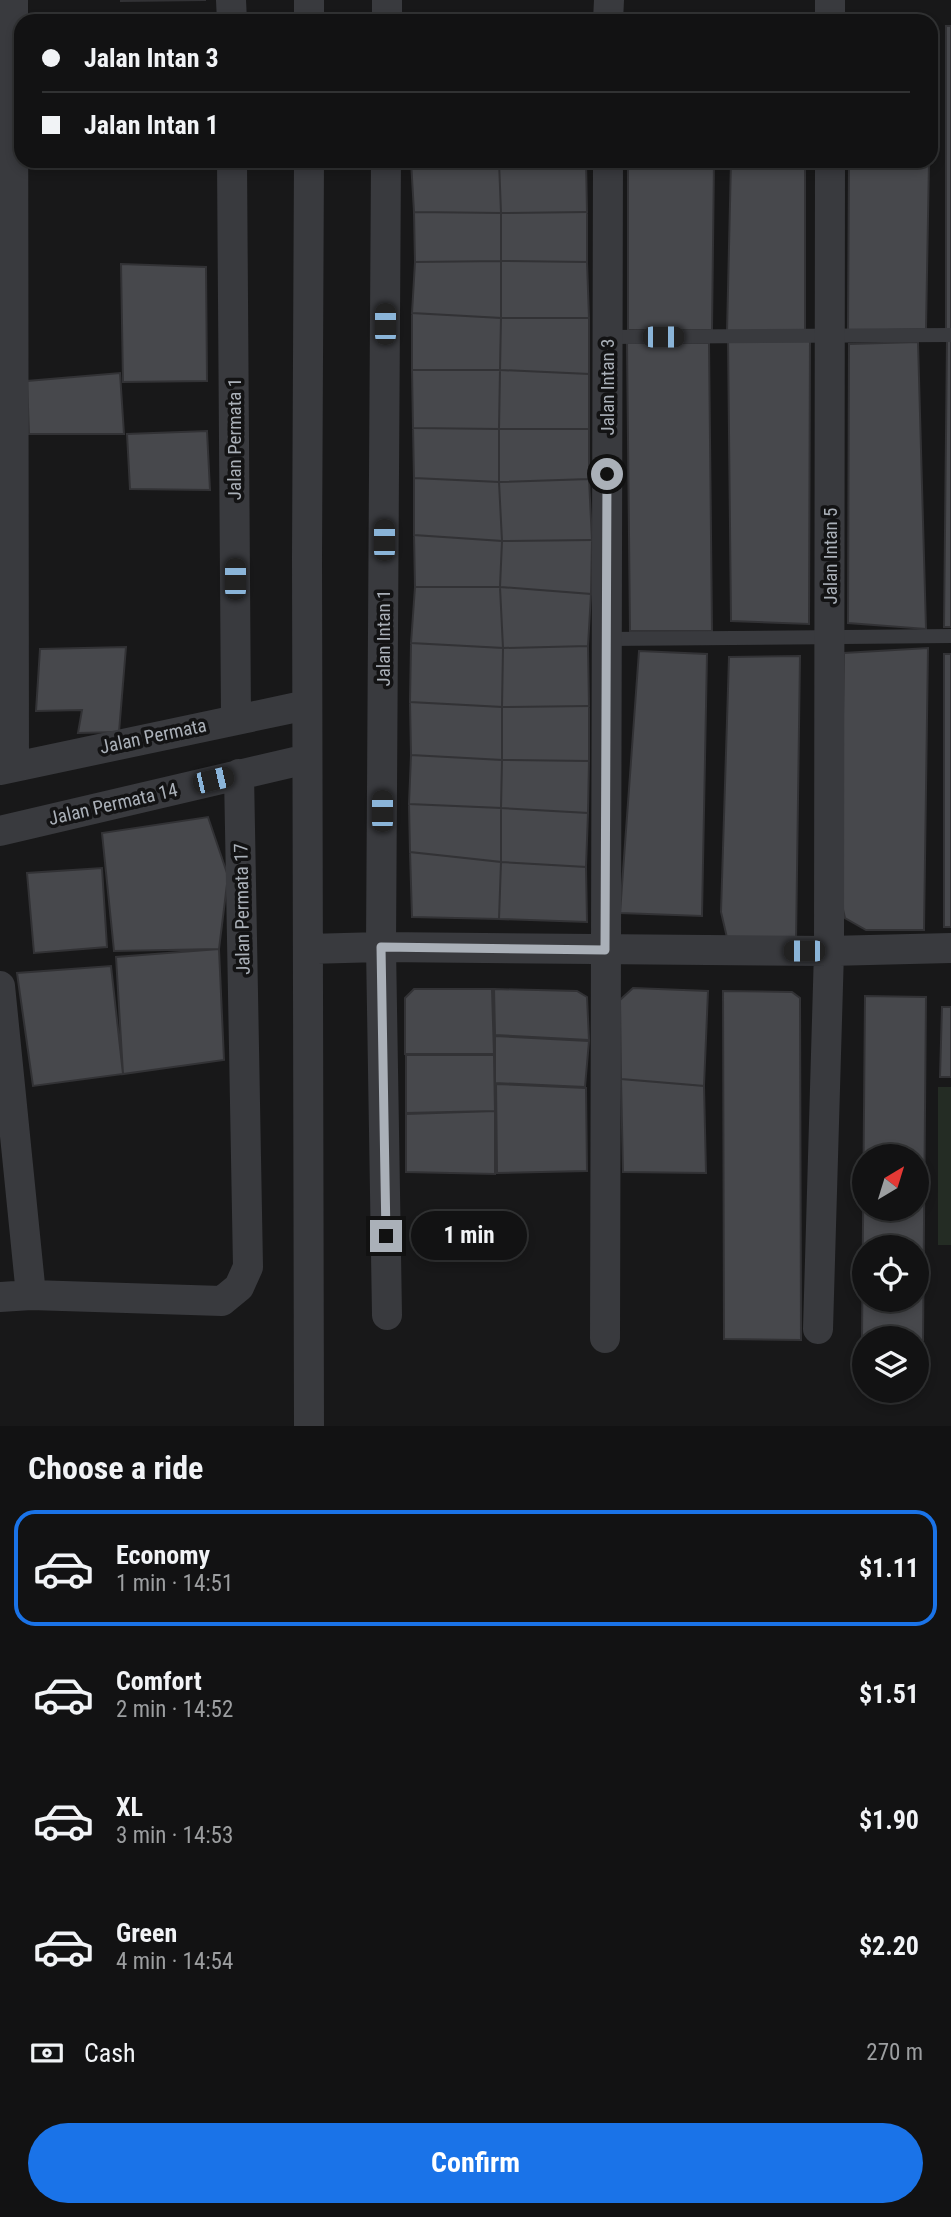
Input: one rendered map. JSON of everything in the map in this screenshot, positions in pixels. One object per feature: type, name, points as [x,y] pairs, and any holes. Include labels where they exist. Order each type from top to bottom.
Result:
[{"type":"street","points":[[7,768],[13,0]]},
{"type":"street","name":"Jalan Permata 1","points":[[232,168],[236,718]]},
{"type":"street","points":[[309,168],[309,1426]]},
{"type":"street","name":"Jalan Intan 1","points":[[386,168],[381,947],[387,1315]]},
{"type":"street","name":"Jalan Intan 3","points":[[605,1338],[608,168]]},
{"type":"street","name":"Jalan Intan 5","points":[[818,1329],[829,951],[830,168]]},
{"type":"street","name":"Jalan Permata","points":[[7,768],[307,705]]},
{"type":"street","name":"Jalan Permata 14","points":[[0,831],[307,759]]},
{"type":"street","name":"Jalan Permata 17","points":[[0,1297],[31,1295],[222,1301],[239,1287],[247,1267],[239,774]]},
{"type":"street","points":[[308,949],[381,947],[829,951],[951,948]]},
{"type":"street","points":[[0,986],[31,1295]]},
{"type":"lane","points":[[607,337],[951,335]]},
{"type":"lane","points":[[606,639],[951,635]]},
{"type":"shaded area","points":[[938,1087],[951,1087],[951,1245],[938,1245]]},
{"type":"building","points":[[121,0],[206,0],[121,1]]},
{"type":"building","points":[[946,26],[951,26],[951,330],[946,330]]},
{"type":"building","points":[[411,168],[499,168],[501,213],[414,212]]},
{"type":"building","points":[[499,168],[586,168],[587,212],[501,213]]},
{"type":"building","points":[[628,168],[714,168],[712,330],[628,330]]},
{"type":"building","points":[[731,168],[805,168],[805,332],[727,332]]},
{"type":"building","points":[[849,168],[929,168],[926,329],[848,331]]},
{"type":"building","points":[[414,212],[501,213],[501,261],[415,262]]},
{"type":"building","points":[[587,212],[587,262],[501,261],[501,213]]},
{"type":"building","points":[[501,261],[501,318],[412,313],[415,262]]},
{"type":"building","points":[[501,261],[587,262],[589,318],[501,318]]},
{"type":"building","points":[[121,264],[206,267],[207,381],[123,382]]},
{"type":"building","points":[[412,313],[501,318],[500,370],[412,370]]},
{"type":"building","points":[[501,318],[589,318],[589,374],[500,370]]},
{"type":"building","points":[[810,336],[809,624],[731,621],[728,338]]},
{"type":"building","points":[[947,339],[951,339],[951,627],[944,627]]},
{"type":"building","points":[[918,342],[926,629],[848,623],[849,344]]},
{"type":"building","points":[[627,343],[709,343],[712,631],[630,631]]},
{"type":"building","points":[[412,370],[500,370],[499,429],[413,428]]},
{"type":"building","points":[[500,370],[589,374],[589,429],[499,429]]},
{"type":"building","points":[[120,373],[124,434],[29,434],[27,381]]},
{"type":"building","points":[[413,428],[499,429],[499,482],[414,478]]},
{"type":"building","points":[[499,429],[589,429],[589,479],[499,482]]},
{"type":"building","points":[[207,431],[210,490],[130,489],[127,434]]},
{"type":"building","points":[[414,478],[499,482],[502,541],[414,535]]},
{"type":"building","points":[[589,479],[592,540],[502,541],[499,482]]},
{"type":"building","points":[[414,535],[502,541],[500,587],[415,587]]},
{"type":"building","points":[[592,540],[591,594],[500,587],[502,541]]},
{"type":"building","points":[[415,587],[500,587],[503,648],[411,643]]},
{"type":"building","points":[[500,587],[591,594],[588,646],[503,648]]},
{"type":"building","points":[[411,643],[503,648],[502,707],[410,702]]},
{"type":"building","points":[[588,646],[589,706],[502,707],[503,648]]},
{"type":"building","points":[[126,647],[119,732],[78,733],[82,710],[36,711],[40,649]]},
{"type":"building","points":[[928,648],[924,930],[866,930],[845,918],[840,897],[844,653]]},
{"type":"building","points":[[639,651],[707,654],[702,916],[620,913]]},
{"type":"building","points":[[944,654],[951,654],[951,927],[944,927]]},
{"type":"building","points":[[800,656],[796,943],[728,942],[721,912],[729,657]]},
{"type":"building","points":[[410,702],[502,707],[502,760],[411,755]]},
{"type":"building","points":[[589,706],[589,761],[502,760],[502,707]]},
{"type":"building","points":[[411,755],[502,760],[501,808],[409,804]]},
{"type":"building","points":[[502,760],[589,761],[588,813],[501,808]]},
{"type":"building","points":[[409,804],[501,808],[501,862],[410,852]]},
{"type":"building","points":[[501,808],[588,813],[586,867],[501,862]]},
{"type":"building","points":[[208,817],[228,876],[219,949],[114,951],[102,833]]},
{"type":"building","points":[[410,852],[501,862],[499,919],[412,917]]},
{"type":"building","points":[[501,862],[586,867],[587,922],[499,919]]},
{"type":"building","points":[[102,868],[107,947],[34,953],[27,873]]},
{"type":"building","points":[[219,949],[224,1060],[123,1074],[116,957]]},
{"type":"building","points":[[111,966],[123,1074],[33,1086],[17,973]]},
{"type":"building","points":[[633,988],[708,991],[704,1086],[621,1079],[620,1000]]},
{"type":"building","points":[[414,989],[492,989],[494,1054],[405,1054],[405,998]]},
{"type":"building","points":[[494,989],[577,991],[587,997],[589,1040],[495,1035]]},
{"type":"building","points":[[723,991],[792,992],[800,998],[801,1340],[724,1339]]},
{"type":"building","points":[[865,996],[926,997],[925,1144],[864,1144]]},
{"type":"building","points":[[942,1007],[951,1007],[951,1077],[940,1077]]},
{"type":"building","points":[[495,1036],[589,1041],[585,1087],[495,1083]]},
{"type":"building","points":[[406,1055],[494,1055],[495,1111],[406,1113]]},
{"type":"building","points":[[621,1079],[704,1086],[706,1173],[623,1172]]},
{"type":"building","points":[[496,1084],[586,1088],[587,1171],[497,1173]]},
{"type":"building","points":[[495,1111],[495,1174],[406,1172],[406,1114]]},
{"type":"building","points":[[863,1222],[924,1222],[924,1235],[863,1235]]},
{"type":"building","points":[[862,1312],[923,1312],[923,1326],[862,1326]]},
{"type":"route","points":[[386,1236],[381,947],[605,950],[607,474]]}]
